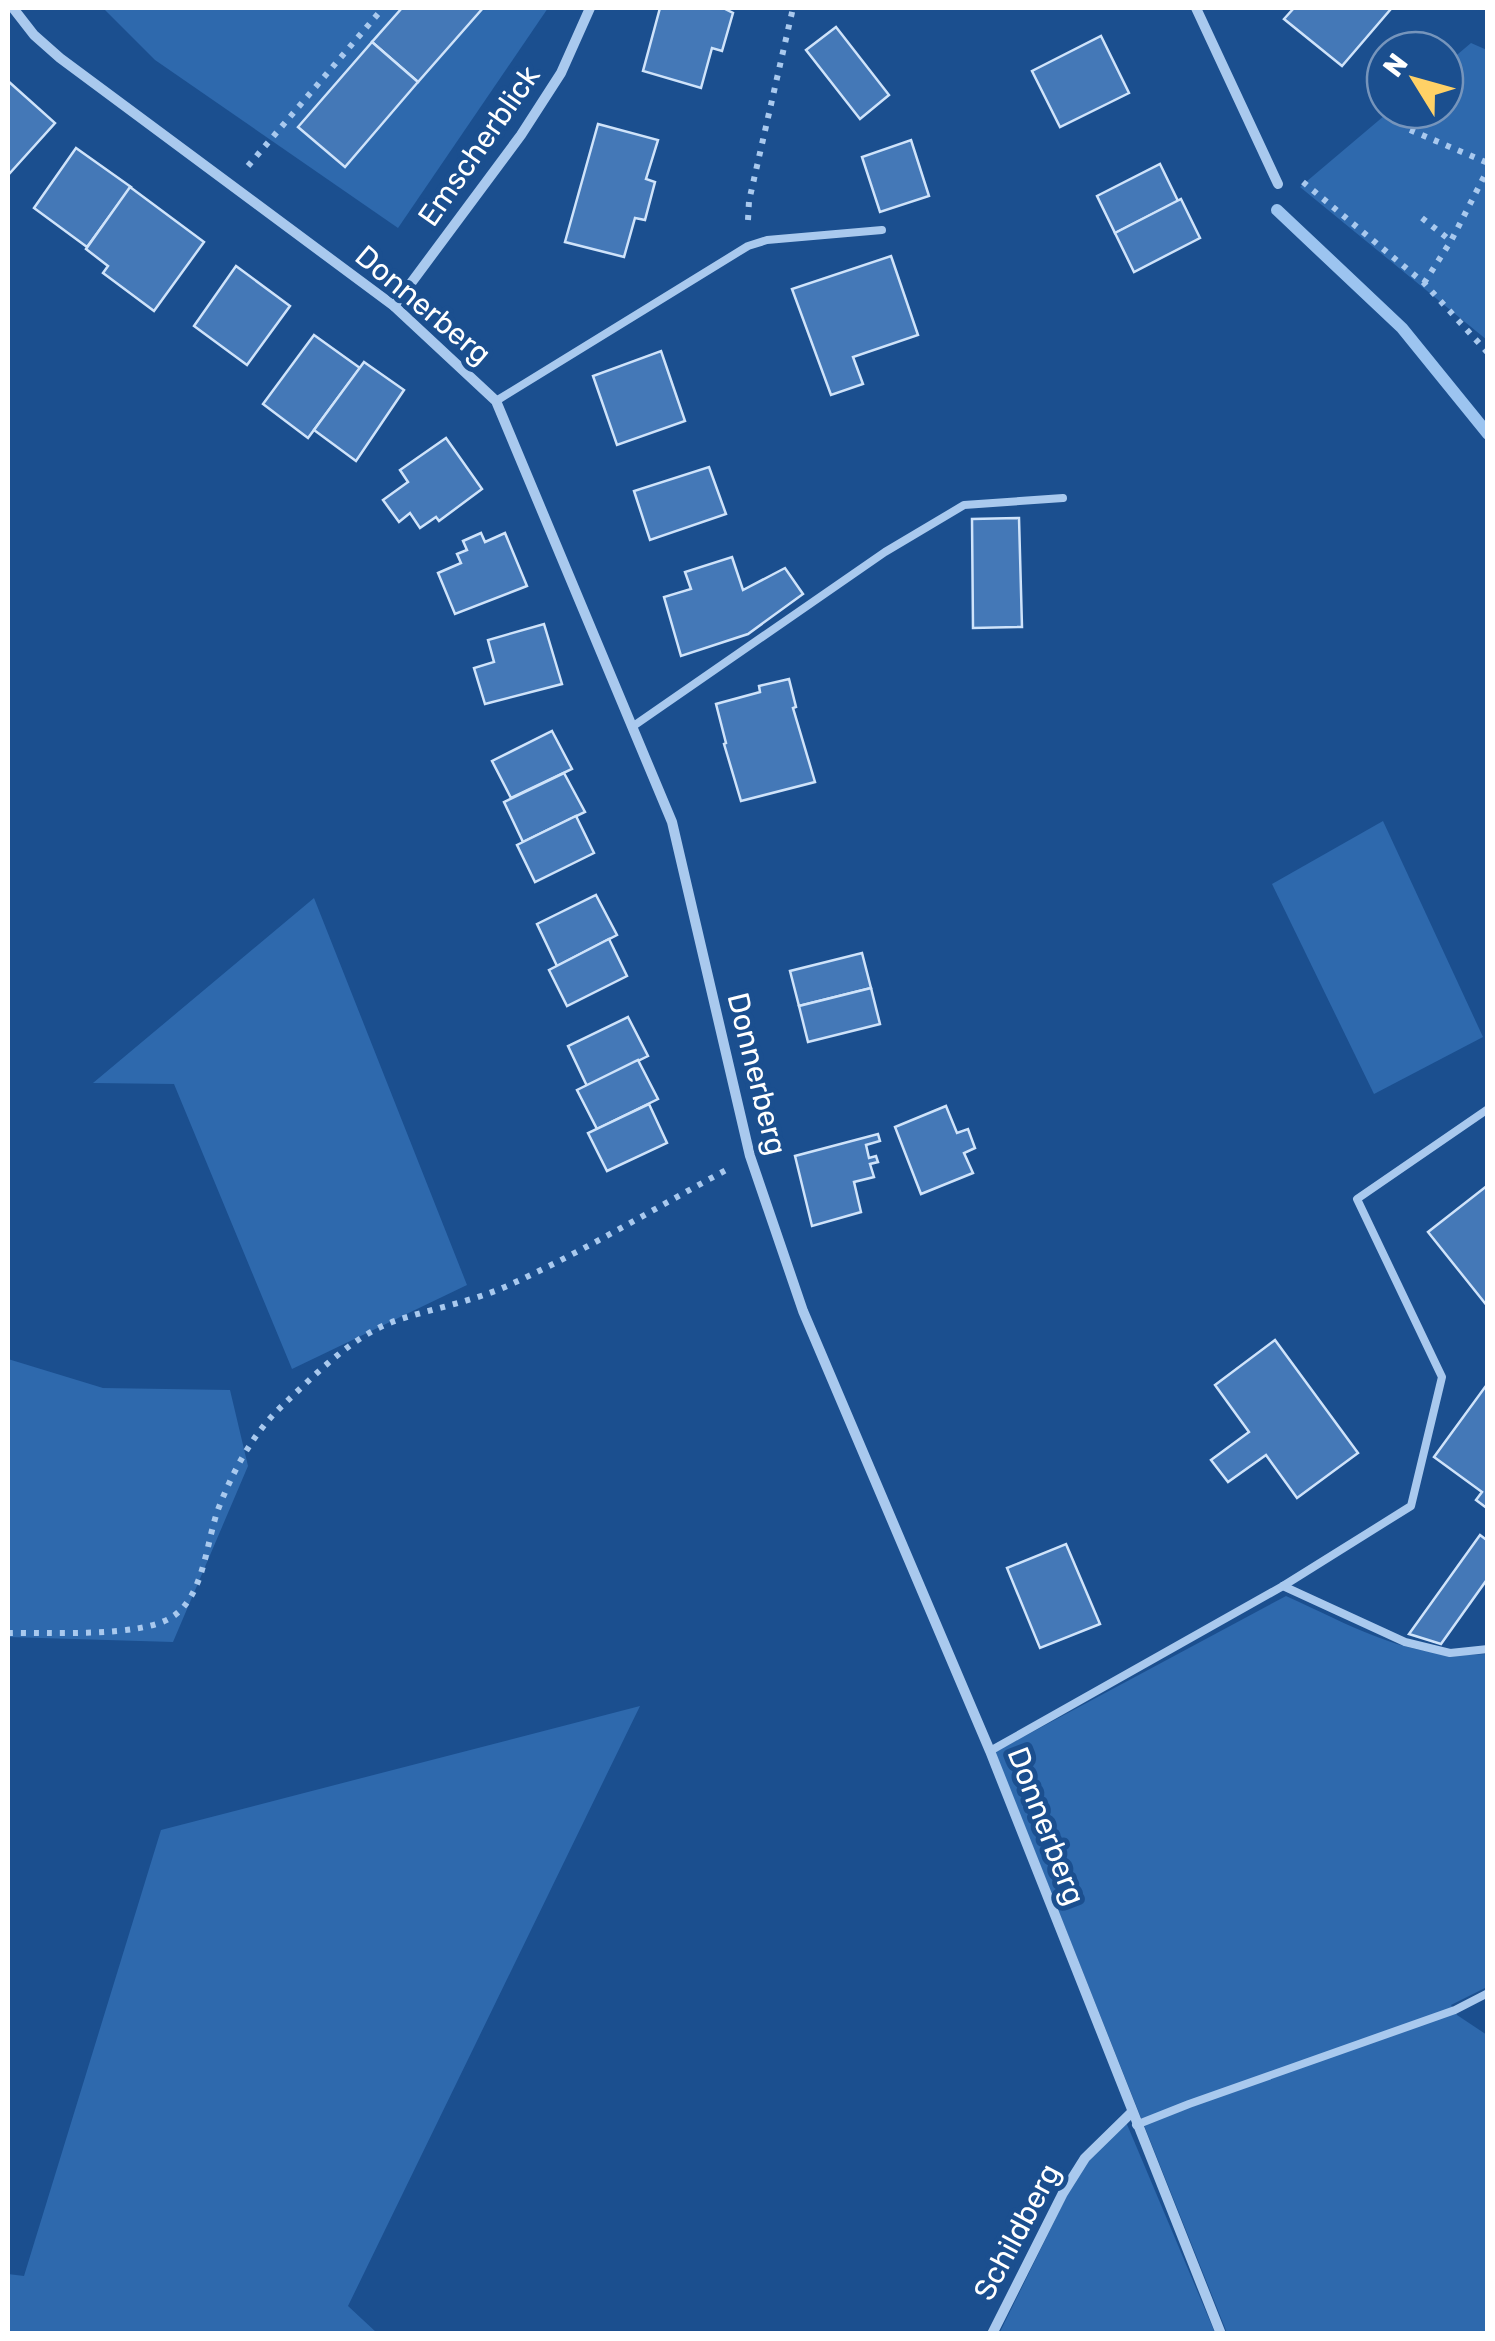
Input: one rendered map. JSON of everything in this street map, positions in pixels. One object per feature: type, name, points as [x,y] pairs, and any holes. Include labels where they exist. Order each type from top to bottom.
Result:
[{"type":"street","name":"Donnerberg","points":[[13,8],[34,36],[60,58],[394,306],[496,400],[672,822],[750,1156],[803,1311],[990,1751],[1221,2334]]},
{"type":"street","name":"Emscherblick","points":[[394,306],[531,120],[561,73],[590,8]]},
{"type":"street","points":[[1196,8],[1278,184]]},
{"type":"street","name":"Schildberg","points":[[992,2334],[1063,2193],[1085,2158],[1131,2113]]},
{"type":"lane","points":[[496,400],[748,246],[766,240],[882,230]]},
{"type":"lane","points":[[632,727],[885,552],[964,505],[1063,498]]},
{"type":"lane","points":[[990,1751],[1283,1586],[1411,1506],[1442,1377],[1357,1199],[1488,1109]]},
{"type":"lane","points":[[1283,1586],[1405,1642],[1450,1653],[1488,1649]]},
{"type":"lane","points":[[1136,2125],[1455,2010],[1488,1993]]},
{"type":"path","points":[[231,186],[384,8]]},
{"type":"path","points":[[748,246],[748,201],[793,8]]},
{"type":"path","points":[[1410,130],[1488,166],[1424,283]]},
{"type":"path","points":[[1278,184],[1300,179],[1424,283],[1488,354]]},
{"type":"path","points":[[1422,218],[1450,240]]},
{"type":"path","points":[[8,1633],[112,1630],[158,1624],[173,1616],[186,1605],[195,1586],[218,1508],[249,1445],[282,1406],[340,1354],[396,1320],[446,1308],[507,1286],[750,1156]]},
{"type":"shaded area","points":[[103,8],[548,8],[398,228],[155,60]]},
{"type":"shaded area","points":[[1471,43],[1487,50],[1487,340],[1300,187],[1367,130],[1465,130],[1465,48]]},
{"type":"shaded area","points":[[1383,821],[1483,1037],[1374,1094],[1272,884]]},
{"type":"shaded area","points":[[314,898],[467,1285],[292,1369],[174,1084],[93,1083]]},
{"type":"shaded area","points":[[8,1359],[103,1388],[230,1390],[248,1466],[173,1642],[8,1637]]},
{"type":"shaded area","points":[[1286,1596],[1407,1647],[1458,1655],[1487,1654],[1487,1987],[1451,2005],[1457,2015],[1487,2035],[1487,2333],[1227,2333],[995,1752]]},
{"type":"shaded area","points":[[640,1706],[348,2306],[377,2333],[8,2333],[8,2274],[24,2276],[161,1830]]},
{"type":"shaded area","points":[[1126,2122],[1215,2333],[999,2334],[1083,2163]]},
{"type":"building","points":[[402,8],[483,8],[418,82],[372,42]]},
{"type":"building","points":[[660,8],[723,8],[733,13],[722,51],[712,48],[701,88],[643,71]]},
{"type":"building","points":[[1294,8],[1390,10],[1373,30],[1365,30],[1365,39],[1342,66],[1284,19]]},
{"type":"building","points":[[836,27],[889,95],[860,119],[806,50]]},
{"type":"building","points":[[1101,36],[1129,93],[1060,127],[1032,71]]},
{"type":"building","points":[[372,42],[418,82],[345,167],[298,127]]},
{"type":"building","points":[[8,81],[55,123],[10,173],[8,171]]},
{"type":"building","points":[[598,124],[658,140],[646,179],[655,182],[645,220],[635,218],[624,257],[565,242]]},
{"type":"building","points":[[911,140],[929,196],[880,212],[862,157]]},
{"type":"building","points":[[76,148],[131,187],[87,247],[34,208]]},
{"type":"building","points":[[1160,164],[1178,201],[1115,233],[1097,196]]},
{"type":"building","points":[[130,187],[204,242],[154,311],[103,273],[108,266],[86,249]]},
{"type":"building","points":[[1181,199],[1200,238],[1134,272],[1115,233]]},
{"type":"building","points":[[891,256],[918,335],[853,357],[863,384],[831,395],[792,289]]},
{"type":"building","points":[[236,266],[290,306],[247,365],[194,326]]},
{"type":"building","points":[[314,335],[360,368],[308,438],[263,404]]},
{"type":"building","points":[[661,351],[685,421],[617,445],[593,376]]},
{"type":"building","points":[[364,362],[404,390],[356,461],[314,430]]},
{"type":"building","points":[[446,438],[482,489],[439,521],[436,517],[420,528],[410,513],[399,522],[383,500],[408,482],[400,470]]},
{"type":"building","points":[[709,467],[726,514],[650,540],[634,491]]},
{"type":"building","points":[[1019,518],[1022,627],[973,628],[972,519]]},
{"type":"building","points":[[481,533],[485,542],[505,533],[527,586],[455,614],[438,573],[461,563],[457,554],[467,550],[463,541]]},
{"type":"building","points":[[732,557],[743,590],[785,568],[803,594],[748,634],[681,656],[664,597],[691,589],[685,572]]},
{"type":"building","points":[[544,624],[562,684],[485,704],[474,668],[494,662],[488,640]]},
{"type":"building","points":[[789,679],[796,707],[793,708],[815,782],[741,801],[716,704],[760,692],[759,686]]},
{"type":"building","points":[[552,731],[572,769],[511,798],[492,761]]},
{"type":"building","points":[[564,773],[585,812],[523,842],[504,802]]},
{"type":"building","points":[[576,816],[594,853],[535,882],[517,845]]},
{"type":"building","points":[[596,895],[617,935],[557,966],[537,924]]},
{"type":"building","points":[[609,939],[627,976],[567,1006],[549,970]]},
{"type":"building","points":[[862,953],[871,988],[799,1006],[790,971]]},
{"type":"building","points":[[871,988],[880,1024],[808,1042],[799,1006]]},
{"type":"building","points":[[628,1017],[648,1056],[587,1086],[568,1046]]},
{"type":"building","points":[[638,1060],[658,1099],[597,1129],[577,1090]]},
{"type":"building","points":[[649,1104],[667,1143],[607,1171],[588,1133]]},
{"type":"building","points":[[946,1106],[957,1133],[968,1129],[975,1148],[964,1153],[973,1173],[921,1194],[895,1127]]},
{"type":"building","points":[[878,1134],[880,1141],[866,1145],[869,1158],[876,1156],[878,1162],[870,1164],[874,1177],[854,1182],[861,1212],[812,1226],[795,1156]]},
{"type":"building","points":[[1488,1185],[1488,1307],[1428,1232]]},
{"type":"building","points":[[1275,1340],[1358,1453],[1297,1498],[1266,1455],[1228,1482],[1211,1460],[1249,1432],[1215,1385]]},
{"type":"building","points":[[1488,1383],[1488,1509],[1476,1500],[1482,1492],[1434,1457]]},
{"type":"building","points":[[1480,1535],[1488,1541],[1488,1578],[1441,1644],[1409,1634]]},
{"type":"building","points":[[1066,1544],[1100,1624],[1040,1648],[1007,1568]]},
{"type":"waterway","points":[[1277,210],[1402,328],[1488,434]]}]
